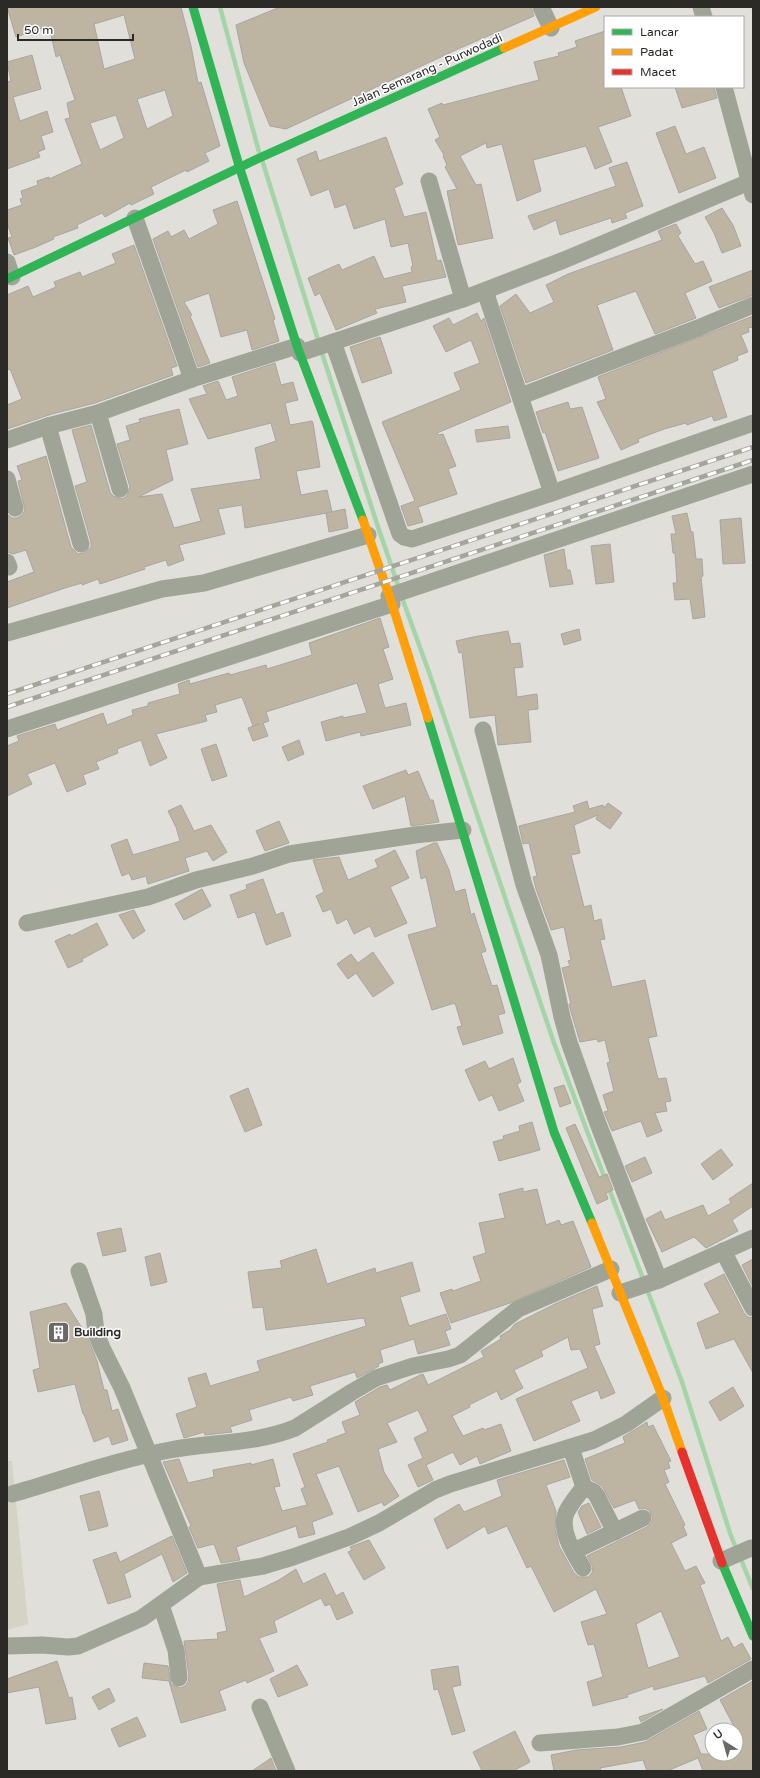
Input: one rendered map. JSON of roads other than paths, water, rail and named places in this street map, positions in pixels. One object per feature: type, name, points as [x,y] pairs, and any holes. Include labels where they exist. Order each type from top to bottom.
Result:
[{"type":"main road","points":[[193,7],[240,169],[314,347],[368,535],[398,596],[463,830],[554,1132],[611,1269],[627,1291],[663,1398],[753,1636]]},
{"type":"main road","name":"Jalan Semarang - Purwodadi","points":[[9,272],[135,218],[240,169],[255,160],[596,7]]},
{"type":"street","points":[[541,7],[551,28]]},
{"type":"street","points":[[7,440],[48,426],[98,413],[192,379],[314,347],[463,299],[751,189],[724,88]]},
{"type":"street","points":[[428,181],[463,299]]},
{"type":"street","points":[[135,218],[192,379]]},
{"type":"street","points":[[485,291],[552,493]]},
{"type":"street","points":[[521,396],[698,328],[753,305]]},
{"type":"street","points":[[314,347],[400,534],[404,537],[412,539],[552,493],[753,423]]},
{"type":"street","points":[[98,413],[120,488]]},
{"type":"street","points":[[48,426],[81,544]]},
{"type":"street","points":[[7,729],[753,474]]},
{"type":"street","points":[[7,479],[16,508]]},
{"type":"street","points":[[7,633],[162,589],[211,581],[368,535]]},
{"type":"street","points":[[484,730],[524,885],[549,955],[562,1017],[569,1042],[656,1281]]},
{"type":"street","points":[[27,923],[148,897],[196,880],[253,866],[288,854],[415,835],[463,830]]},
{"type":"street","points":[[627,1291],[656,1281],[753,1238]]},
{"type":"street","points":[[723,1251],[753,1308]]},
{"type":"street","points":[[12,1494],[126,1460],[183,1448],[247,1441],[276,1435],[295,1428],[376,1378],[413,1366],[460,1355],[518,1309],[611,1269]]},
{"type":"street","points":[[78,1271],[94,1314],[96,1333],[122,1388],[148,1455],[199,1577]]},
{"type":"street","points":[[7,1646],[78,1646],[127,1626],[142,1618],[199,1577],[263,1566],[293,1557],[362,1531],[445,1486],[571,1448],[608,1434],[626,1424],[663,1398]]},
{"type":"street","points":[[571,1448],[584,1487],[594,1492],[597,1496],[615,1532]]},
{"type":"street","points":[[583,1568],[565,1533],[565,1517],[584,1487]]},
{"type":"street","points":[[574,1551],[643,1518]]},
{"type":"street","points":[[725,1559],[751,1549]]},
{"type":"street","points":[[161,1605],[176,1650],[179,1678]]},
{"type":"street","points":[[540,1743],[618,1736],[643,1732],[753,1669]]},
{"type":"street","points":[[260,1707],[287,1771]]},
{"type":"waterway","points":[[220,7],[259,152]]},
{"type":"waterway","points":[[263,163],[319,343]]},
{"type":"waterway","points":[[321,350],[399,588]]},
{"type":"waterway","points":[[401,595],[430,675],[554,1043],[605,1179]]},
{"type":"waterway","points":[[608,1186],[682,1382],[737,1551]]},
{"type":"waterway","points":[[740,1557],[753,1589]]},
{"type":"railway","points":[[7,694],[753,447]]},
{"type":"railway","points":[[7,707],[753,460]]},
{"type":"place","name":"Building","points":[[59,1332]]}]
